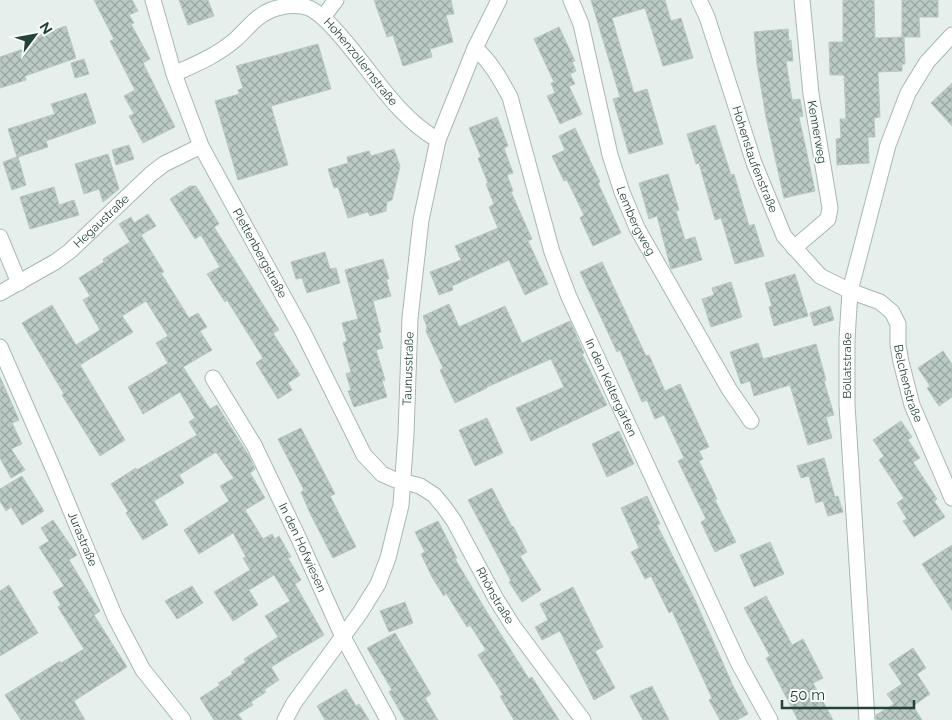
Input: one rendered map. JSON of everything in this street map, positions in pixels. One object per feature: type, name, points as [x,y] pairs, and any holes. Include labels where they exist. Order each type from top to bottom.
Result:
[{"type":"street","name":"Plettenbergstraße","points":[[153,0],[174,74],[201,146],[303,332],[364,456],[382,474],[403,481]]},
{"type":"street","points":[[323,17],[336,0]]},
{"type":"street","name":"Taunusstraße","points":[[285,720],[294,703],[360,613],[378,584],[388,558],[401,505],[410,309],[422,220],[438,140],[476,48],[499,0]]},
{"type":"street","name":"Lembergweg","points":[[571,0],[581,24],[610,155],[622,192],[637,228],[729,389],[751,421]]},
{"type":"street","name":"Hohenstaufenstraße","points":[[699,0],[707,17],[754,163],[784,236],[820,276],[850,291]]},
{"type":"street","name":"Kennerweg","points":[[794,248],[828,220],[830,208],[811,94],[802,0]]},
{"type":"street","name":"Hohenzollernstraße","points":[[174,74],[200,63],[220,51],[253,22],[270,10],[292,6],[308,8],[323,17],[348,44],[406,116],[427,134],[438,140]]},
{"type":"street","name":"Böllatstraße","points":[[867,720],[847,405],[847,339],[850,291],[888,146],[908,93],[928,62],[952,35]]},
{"type":"street","name":"In den Keltergärten","points":[[476,48],[487,58],[510,97],[552,252],[569,297],[739,664],[770,720]]},
{"type":"street","name":"Hegaustraße","points":[[0,293],[55,262],[70,251],[164,164],[201,146]]},
{"type":"street","points":[[0,237],[19,283]]},
{"type":"street","name":"Belchenstraße","points":[[850,291],[880,302],[892,312],[898,324],[898,345],[912,405],[952,498]]},
{"type":"street","name":"Jurastraße","points":[[0,348],[53,468],[115,617],[143,670],[177,715],[183,720]]},
{"type":"street","name":"In den Hofwiesen","points":[[213,378],[254,445],[343,637],[388,720]]},
{"type":"street","name":"Rhönstraße","points":[[403,481],[420,486],[434,495],[444,507],[454,521],[496,599],[519,634],[583,720]]},
{"type":"building","points":[[94,0],[132,0],[138,11],[129,15],[134,23],[131,24],[150,59],[143,63],[175,127],[143,143],[129,116],[134,114],[124,96],[135,90],[110,41],[114,39]]},
{"type":"building","points":[[179,0],[208,0],[214,16],[188,25]]},
{"type":"building","points":[[374,0],[451,0],[454,14],[446,15],[453,42],[430,49],[432,57],[403,66],[393,35],[387,37]]},
{"type":"building","points":[[591,0],[665,0],[671,21],[681,18],[693,58],[663,66],[645,8],[612,18],[634,93],[647,89],[663,144],[629,154],[613,99],[620,97]]},
{"type":"building","points":[[843,0],[874,0],[875,38],[904,37],[905,64],[902,64],[902,71],[878,72],[880,117],[874,118],[875,137],[868,137],[869,163],[837,165],[836,139],[841,138],[840,119],[846,119],[844,75],[830,75],[829,42],[843,42]]},
{"type":"building","points":[[902,0],[938,0],[938,17],[919,17],[920,37],[902,37]]},
{"type":"building","points":[[66,26],[76,58],[25,76],[26,80],[0,88],[0,57],[32,46],[29,39]]},
{"type":"building","points":[[559,27],[575,61],[572,62],[576,71],[570,74],[575,84],[569,86],[582,114],[560,124],[547,96],[555,93],[551,83],[554,82],[534,39]]},
{"type":"building","points":[[788,29],[793,61],[786,61],[792,100],[800,99],[803,116],[799,117],[815,191],[784,198],[766,117],[757,64],[754,32]]},
{"type":"building","points":[[318,44],[331,89],[271,106],[288,165],[238,180],[215,101],[239,94],[238,90],[243,88],[236,66]]},
{"type":"building","points":[[84,59],[89,74],[75,78],[71,63]]},
{"type":"building","points":[[952,83],[952,126],[931,103]]},
{"type":"building","points":[[86,93],[96,123],[46,141],[48,147],[18,157],[26,185],[12,190],[3,162],[17,157],[8,129],[55,114],[51,104]]},
{"type":"building","points":[[497,117],[508,146],[504,148],[513,173],[507,175],[513,191],[511,192],[532,239],[528,241],[548,284],[525,295],[509,260],[452,286],[453,290],[439,295],[430,272],[461,260],[455,246],[498,228],[489,207],[494,204],[478,158],[481,157],[469,128]]},
{"type":"building","points":[[715,125],[731,175],[734,174],[749,226],[754,224],[764,256],[735,264],[721,218],[715,220],[699,163],[696,164],[687,134]]},
{"type":"building","points":[[575,128],[621,233],[593,246],[580,218],[584,215],[567,180],[564,181],[552,156],[565,150],[559,136]]},
{"type":"building","points":[[129,145],[134,159],[116,165],[112,150]]},
{"type":"building","points":[[394,149],[400,166],[392,200],[387,202],[386,211],[370,216],[368,212],[348,218],[338,187],[334,188],[328,169],[348,163],[347,157],[369,151],[371,156]]},
{"type":"building","points":[[108,154],[119,189],[103,202],[99,189],[84,194],[75,164]]},
{"type":"building","points":[[668,174],[679,210],[676,211],[685,240],[695,237],[702,260],[671,269],[657,216],[649,219],[639,183]]},
{"type":"building","points":[[190,186],[196,186],[219,224],[214,227],[279,330],[273,333],[300,375],[288,383],[292,390],[278,399],[256,363],[263,358],[227,300],[225,302],[207,274],[220,267],[201,235],[195,239],[170,199]]},
{"type":"building","points":[[54,187],[59,205],[74,200],[79,215],[30,229],[20,197]]},
{"type":"building","points":[[148,214],[156,226],[141,235],[164,272],[161,273],[189,318],[198,313],[207,327],[200,331],[212,350],[183,367],[210,409],[217,405],[249,456],[255,469],[250,473],[265,498],[245,510],[263,539],[272,534],[275,539],[279,536],[291,557],[288,558],[301,580],[295,584],[324,635],[271,667],[279,680],[251,702],[253,705],[238,714],[242,720],[214,720],[200,698],[220,685],[218,683],[233,674],[231,672],[246,662],[244,659],[278,637],[265,616],[290,601],[274,575],[249,590],[258,605],[233,621],[214,592],[250,570],[243,558],[246,557],[233,533],[199,554],[184,530],[229,501],[220,486],[234,478],[216,452],[179,475],[184,483],[154,501],[168,525],[143,540],[111,484],[136,468],[137,470],[197,435],[189,422],[195,418],[180,392],[143,414],[128,387],[168,363],[156,343],[168,336],[146,301],[122,316],[133,332],[80,365],[125,440],[100,456],[62,395],[64,394],[22,323],[52,305],[76,345],[100,330],[83,300],[90,296],[79,278],[104,262],[103,259],[130,242],[119,224],[131,217],[134,223]]},
{"type":"building","points":[[325,252],[330,269],[336,268],[340,283],[307,293],[302,278],[296,279],[291,262]]},
{"type":"building","points":[[383,259],[389,279],[386,279],[391,296],[373,301],[381,332],[378,333],[383,348],[376,350],[385,380],[382,381],[387,397],[354,407],[348,391],[351,390],[346,374],[351,372],[343,343],[347,341],[342,323],[358,319],[345,270]]},
{"type":"building","points":[[602,262],[646,356],[649,355],[665,391],[680,384],[709,447],[699,451],[703,459],[699,461],[717,499],[715,500],[736,542],[715,552],[701,522],[706,519],[678,461],[684,458],[664,415],[655,419],[647,400],[642,402],[620,350],[617,352],[580,272]]},
{"type":"building","points":[[795,274],[808,316],[774,326],[769,307],[772,306],[765,283]]},
{"type":"building","points":[[731,282],[742,317],[711,327],[702,299],[714,295],[712,288]]},
{"type":"building","points":[[449,304],[459,327],[505,306],[522,343],[570,321],[584,353],[582,354],[607,405],[531,441],[516,408],[564,387],[551,359],[455,403],[440,370],[443,368],[426,331],[427,327],[423,316]]},
{"type":"building","points":[[830,306],[834,320],[814,326],[810,313]]},
{"type":"building","points":[[758,343],[763,359],[816,344],[834,415],[826,417],[832,438],[808,445],[790,385],[754,396],[750,381],[741,384],[730,352]]},
{"type":"building","points":[[943,351],[952,364],[952,397],[939,406],[927,388],[930,386],[918,368]]},
{"type":"building","points":[[0,377],[19,420],[12,423],[22,444],[11,449],[25,470],[11,478],[0,458]]},
{"type":"building","points":[[487,418],[503,453],[475,466],[459,430]]},
{"type":"building","points":[[901,421],[912,437],[908,440],[920,458],[913,462],[937,499],[934,501],[945,517],[914,537],[903,521],[907,519],[897,503],[904,498],[879,460],[884,456],[873,440]]},
{"type":"building","points":[[301,428],[335,494],[330,496],[356,547],[333,558],[301,492],[304,490],[278,439]]},
{"type":"building","points":[[619,431],[634,464],[607,477],[592,444]]},
{"type":"building","points":[[824,458],[835,497],[816,503],[809,476],[801,478],[797,466]]},
{"type":"building","points":[[22,476],[44,511],[22,525],[11,507],[6,511],[0,501],[0,489]]},
{"type":"building","points":[[492,488],[527,552],[520,556],[541,590],[522,602],[509,582],[511,581],[468,500]]},
{"type":"building","points":[[647,496],[660,524],[657,525],[695,600],[733,686],[748,714],[737,720],[720,720],[709,700],[712,698],[672,611],[669,613],[651,576],[645,579],[631,552],[639,548],[621,508]]},
{"type":"building","points":[[838,496],[843,512],[828,516],[823,501]]},
{"type":"building","points":[[53,520],[77,555],[69,560],[100,611],[94,615],[127,667],[74,701],[85,720],[21,720],[5,695],[60,661],[61,663],[84,649],[58,607],[61,605],[53,592],[64,586],[39,547],[49,541],[41,528]]},
{"type":"building","points":[[438,521],[457,558],[455,559],[488,614],[529,679],[532,677],[559,720],[514,720],[500,696],[503,695],[478,655],[486,650],[470,625],[467,627],[446,593],[444,596],[421,554],[425,552],[415,532]]},
{"type":"building","points":[[770,542],[784,574],[754,587],[740,555]]},
{"type":"building","points":[[952,545],[952,610],[922,564]]},
{"type":"building","points":[[9,585],[38,633],[0,656],[0,591]]},
{"type":"building","points":[[192,586],[203,603],[177,619],[165,601]]},
{"type":"building","points":[[573,587],[603,647],[595,651],[615,688],[594,700],[560,631],[542,640],[535,627],[548,620],[540,604]]},
{"type":"building","points":[[766,596],[792,645],[803,639],[823,678],[813,683],[833,720],[798,720],[766,658],[770,656],[744,608]]},
{"type":"building","points":[[405,602],[413,623],[389,632],[380,611]]},
{"type":"building","points":[[395,633],[431,694],[425,698],[438,720],[405,720],[389,692],[392,690],[367,648]]},
{"type":"building","points":[[913,648],[926,668],[917,674],[930,694],[913,706],[922,720],[876,720],[876,715],[894,704],[887,694],[902,684],[889,664]]},
{"type":"building","points":[[652,686],[669,720],[643,720],[630,696]]},
{"type":"building","points":[[346,689],[356,706],[359,704],[369,720],[325,720],[317,706]]}]
